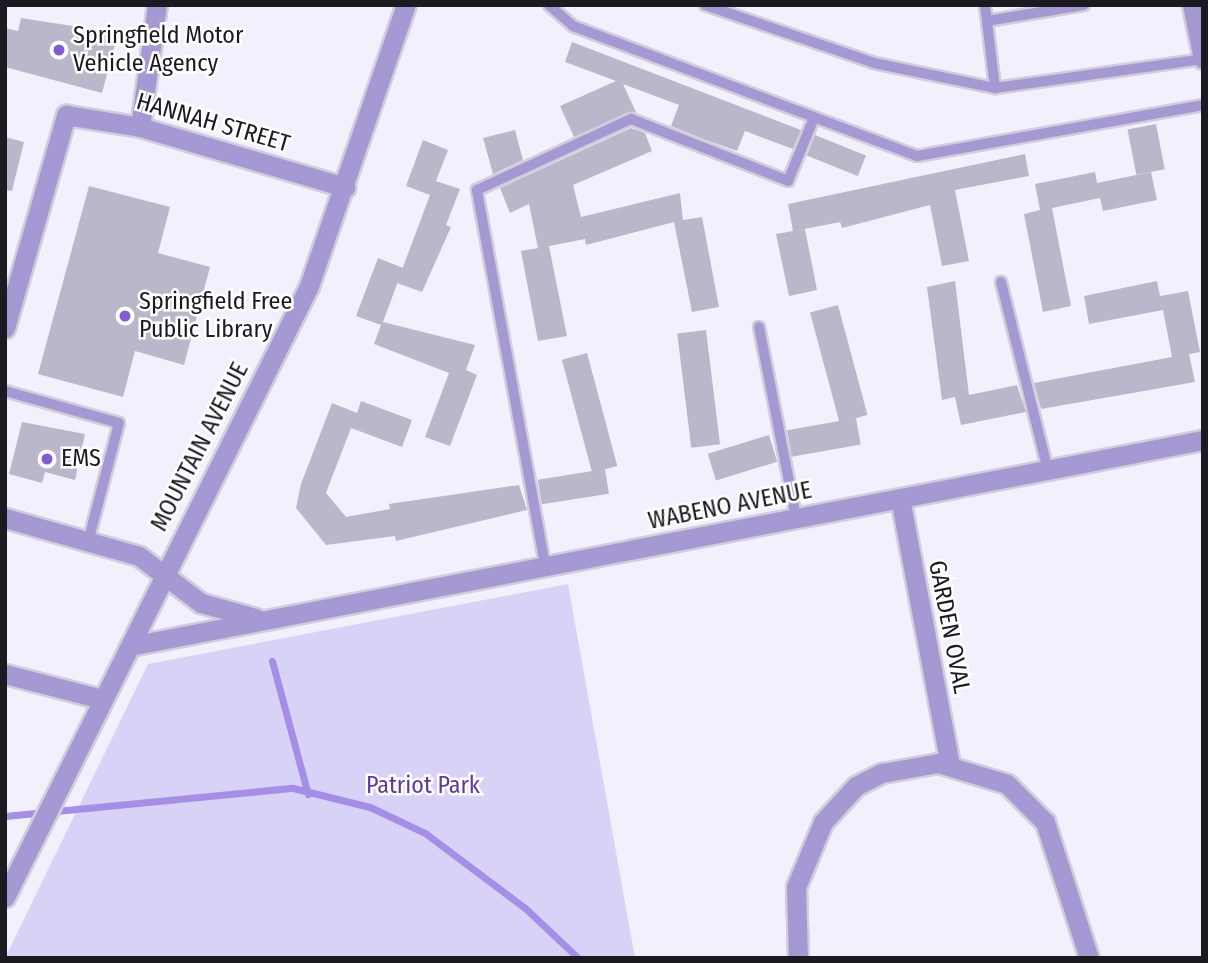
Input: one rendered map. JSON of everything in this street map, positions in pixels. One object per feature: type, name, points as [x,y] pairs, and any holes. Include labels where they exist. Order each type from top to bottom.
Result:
[{"type":"street","points":[[140,127],[158,5]]},
{"type":"street","name":"MOUNTAIN AVENUE","points":[[5,897],[309,286],[406,5]]},
{"type":"street","points":[[1192,5],[1203,59]]},
{"type":"street","name":"HANNAH STREET","points":[[5,328],[66,115],[140,127],[345,187]]},
{"type":"street","name":"WABENO AVENUE","points":[[130,646],[1203,440]]},
{"type":"street","name":"GARDEN OVAL","points":[[900,498],[950,764]]},
{"type":"street","name":"WABENO AVENUE","points":[[5,518],[139,556],[165,573],[201,603],[267,620]]},
{"type":"street","points":[[5,674],[102,699]]},
{"type":"street","points":[[798,958],[798,878],[835,807],[882,773],[950,764],[1007,784],[1045,822],[1089,958]]},
{"type":"lane","points":[[549,5],[573,26],[917,156],[1203,105]]},
{"type":"lane","points":[[705,5],[874,63],[995,88],[1203,59]]},
{"type":"lane","points":[[985,5],[995,88]]},
{"type":"lane","points":[[987,21],[1084,5]]},
{"type":"lane","points":[[545,565],[477,190],[631,119],[788,181],[814,118]]},
{"type":"lane","points":[[1001,282],[1048,470]]},
{"type":"lane","points":[[759,327],[796,519]]},
{"type":"lane","points":[[5,391],[119,423],[88,542]]},
{"type":"green space","name":"Patriot Park","points":[[568,584],[635,958],[5,958],[148,664]]},
{"type":"building","name":"Springfield Motor Vehicle Agency","points":[[21,18],[118,33],[102,93],[5,67],[5,28],[18,31]]},
{"type":"building","points":[[572,42],[801,130],[793,149],[745,131],[737,151],[703,139],[671,126],[679,105],[623,84],[636,112],[574,137],[560,106],[616,81],[565,62]]},
{"type":"building","points":[[1156,124],[1165,169],[1136,175],[1128,130]]},
{"type":"building","points":[[631,128],[645,133],[652,151],[573,185],[581,217],[680,193],[683,220],[702,217],[719,307],[692,312],[674,222],[586,245],[585,239],[549,246],[567,336],[538,341],[521,251],[538,248],[529,204],[510,213],[500,188]]},
{"type":"building","points":[[515,130],[523,160],[493,174],[483,138]]},
{"type":"building","points":[[815,135],[866,156],[858,176],[807,155]]},
{"type":"building","points":[[5,137],[24,142],[12,191],[5,190]]},
{"type":"building","points":[[423,140],[448,150],[436,181],[460,189],[446,225],[451,227],[422,292],[397,283],[430,195],[406,186]]},
{"type":"building","points":[[1025,154],[1029,176],[955,190],[969,261],[942,266],[930,205],[842,228],[840,222],[794,231],[805,229],[817,290],[789,296],[776,234],[793,231],[788,204]]},
{"type":"building","points":[[1095,172],[1097,183],[1151,172],[1157,200],[1103,211],[1100,198],[1052,208],[1071,306],[1043,312],[1024,214],[1040,210],[1035,184]]},
{"type":"building","name":"Springfield Free Public Library","points":[[89,186],[170,207],[158,253],[210,267],[184,365],[135,351],[123,397],[38,374]]},
{"type":"building","points":[[378,258],[403,268],[383,322],[475,345],[466,370],[477,375],[450,446],[425,437],[449,373],[374,344],[381,325],[356,316]]},
{"type":"building","points":[[955,281],[969,395],[1017,385],[1026,412],[961,425],[955,397],[942,400],[927,287]]},
{"type":"building","points":[[1157,281],[1160,296],[1188,291],[1200,352],[1189,354],[1195,382],[1041,409],[1034,383],[1172,357],[1163,310],[1089,324],[1084,296]]},
{"type":"building","points":[[838,305],[868,415],[839,423],[810,313]]},
{"type":"building","points":[[706,330],[720,444],[691,448],[677,334]]},
{"type":"building","points":[[587,353],[617,466],[592,473],[562,360]]},
{"type":"building","points":[[361,401],[412,420],[402,447],[351,428],[326,493],[346,517],[390,509],[389,504],[519,485],[527,510],[396,541],[395,536],[326,545],[296,508],[301,484],[332,403],[357,413]]},
{"type":"building","points":[[856,418],[861,445],[792,457],[787,430]]},
{"type":"building","name":"EMS","points":[[22,422],[85,434],[75,480],[45,472],[42,483],[9,474]]},
{"type":"building","points":[[769,435],[777,462],[716,480],[708,454]]},
{"type":"building","points":[[605,469],[609,494],[542,504],[538,480]]},
{"type":"waterway","points":[[272,661],[308,794]]},
{"type":"waterway","points":[[5,816],[293,788],[370,807],[425,833],[525,908],[578,958]]},
{"type":"place","name":"Springfield Motor Vehicle Agency","points":[[59,50]]},
{"type":"place","name":"Springfield Free Public Library","points":[[125,316]]},
{"type":"place","name":"EMS","points":[[47,459]]}]
